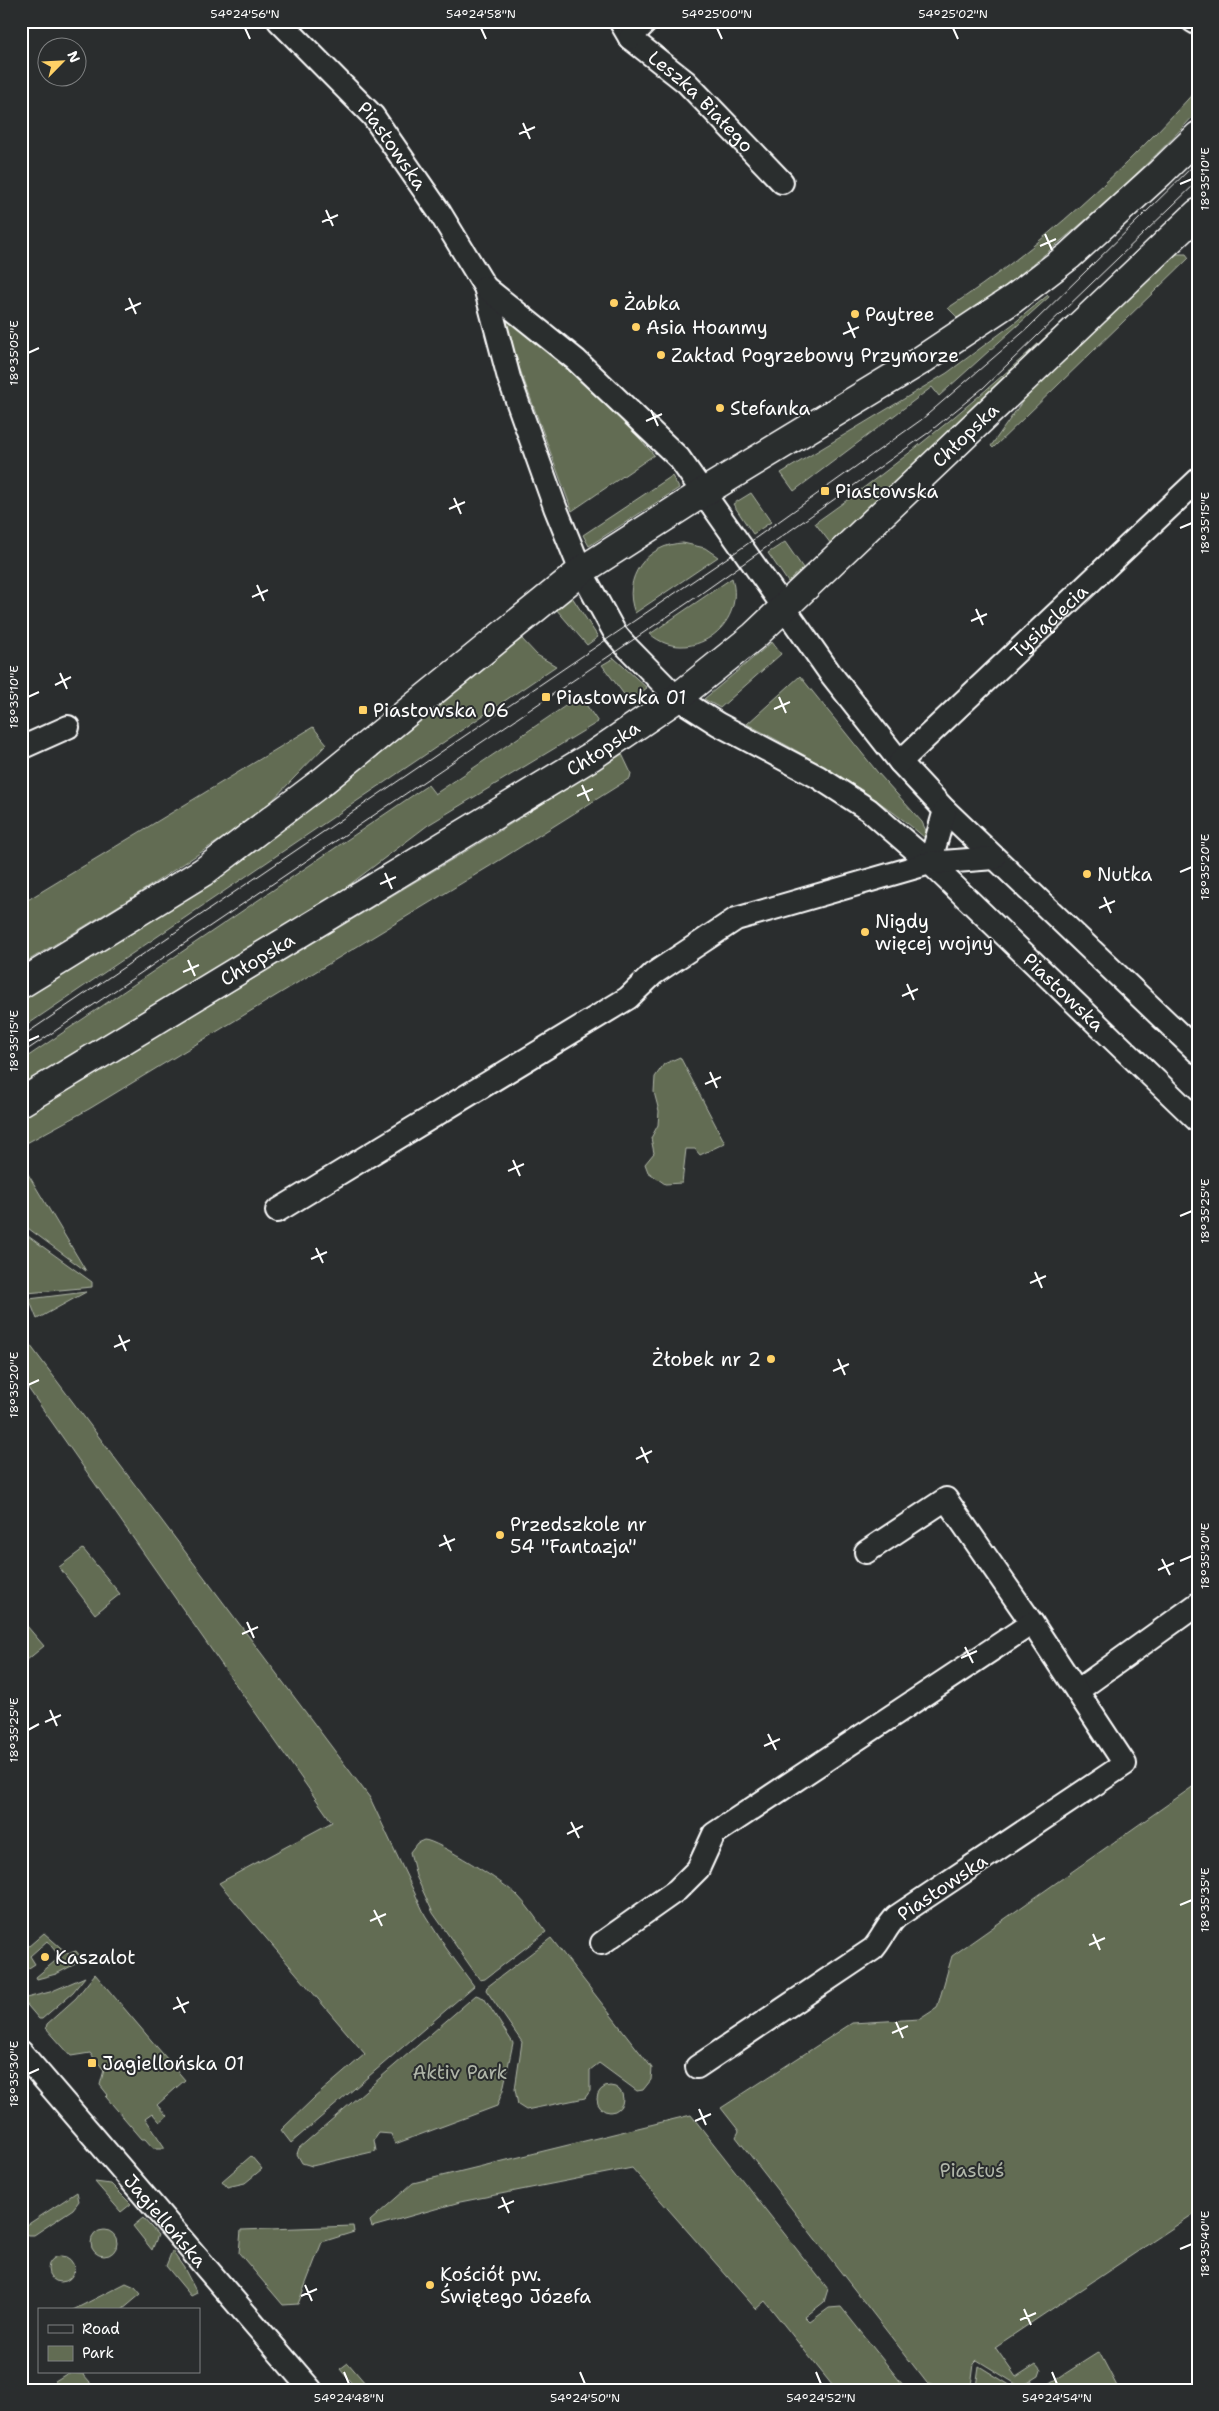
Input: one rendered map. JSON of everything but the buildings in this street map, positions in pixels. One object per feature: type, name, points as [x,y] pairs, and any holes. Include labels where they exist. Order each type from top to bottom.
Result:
[{"type":"main road","points":[[21,984],[203,872],[323,781],[581,571],[704,492],[920,362],[1013,299],[1069,256],[1198,136]]},
{"type":"main road","name":"Chłopska","points":[[21,1102],[592,756],[677,698],[785,608],[1198,213]]},
{"type":"street","name":"Piastowska","points":[[278,21],[374,116],[440,213],[486,287],[509,378],[555,507],[581,571],[615,633],[677,698],[718,724],[818,777],[869,810],[930,863],[1198,1121]]},
{"type":"street","points":[[625,30],[647,21]]},
{"type":"street","points":[[1193,21],[1198,24]]},
{"type":"street","name":"Leszka Białego","points":[[625,30],[686,82],[782,182]]},
{"type":"street","name":"Piastowska","points":[[486,287],[576,360],[679,458],[830,673],[900,762],[994,858],[1198,1052]]},
{"type":"street","name":"Tysiąclecia","points":[[900,762],[1198,480]]},
{"type":"street","points":[[21,748],[68,727]]},
{"type":"street","points":[[930,863],[945,810]]},
{"type":"street","points":[[277,1211],[628,998],[653,974],[736,919],[930,863],[994,858]]},
{"type":"street","name":"Piastowska","points":[[697,2067],[873,1949],[880,1941],[889,1924],[896,1917],[1125,1764],[1032,1623],[946,1499],[866,1552]]},
{"type":"street","points":[[1077,1691],[1198,1604]]},
{"type":"street","points":[[602,1943],[678,1890],[698,1869],[714,1834],[1032,1623]]},
{"type":"street","name":"Jagiellońska","points":[[21,2052],[311,2390]]},
{"type":"green space","points":[[1198,88],[1198,111],[1171,140],[1084,222],[960,320],[948,308],[1015,260],[1080,206],[1141,148]]},
{"type":"green space","points":[[1176,254],[1186,254],[1189,258],[993,448],[991,446],[1024,399]]},
{"type":"green space","points":[[1048,295],[1049,297],[939,396],[932,387],[794,491],[781,473],[947,373],[1013,324]]},
{"type":"green space","points":[[508,314],[635,433],[654,455],[572,511],[501,318]]},
{"type":"green space","points":[[1070,314],[1072,316],[831,544],[815,523],[947,423]]},
{"type":"green space","points":[[672,476],[679,488],[589,546],[583,535]]},
{"type":"green space","points":[[751,493],[771,522],[753,534],[733,504]]},
{"type":"green space","points":[[785,542],[803,568],[788,582],[768,553]]},
{"type":"green space","points":[[683,543],[705,548],[718,557],[635,613],[632,587],[640,565],[658,549]]},
{"type":"green space","points":[[732,578],[734,596],[731,612],[723,626],[711,637],[697,644],[681,646],[665,643],[650,634]]},
{"type":"green space","points":[[572,597],[598,637],[587,645],[556,609]]},
{"type":"green space","points":[[521,638],[537,655],[556,666],[21,1029],[21,1001],[207,885],[256,851]]},
{"type":"green space","points":[[772,642],[781,654],[720,708],[704,699]]},
{"type":"green space","points":[[614,658],[647,688],[629,701],[602,665]]},
{"type":"green space","points":[[800,676],[878,773],[922,822],[928,835],[925,838],[862,790],[747,724]]},
{"type":"green space","points":[[580,696],[598,722],[428,825],[332,898],[21,1086],[21,1061],[428,785],[435,794]]},
{"type":"green space","points":[[313,727],[327,744],[262,811],[136,895],[21,965],[21,904]]},
{"type":"green space","points":[[622,754],[631,773],[630,778],[624,782],[495,863],[89,1109],[21,1146],[21,1118],[493,835]]},
{"type":"green space","points":[[680,1057],[725,1143],[700,1155],[695,1149],[686,1149],[682,1183],[665,1184],[648,1172],[645,1164],[654,1153],[651,1138],[658,1125],[659,1111],[654,1092],[655,1077],[664,1064]]},
{"type":"green space","points":[[25,1169],[86,1271],[21,1223],[21,1171]]},
{"type":"green space","points":[[21,1231],[92,1282],[92,1287],[27,1293],[21,1275]]},
{"type":"green space","points":[[86,1292],[37,1319],[29,1299]]},
{"type":"green space","points":[[21,1333],[370,1798],[425,1915],[474,1986],[291,2143],[281,2130],[314,2098],[365,2054],[219,1883],[332,1822],[21,1378]]},
{"type":"green space","points":[[83,1549],[120,1594],[95,1614],[59,1567]]},
{"type":"green space","points":[[21,1619],[44,1646],[21,1665]]},
{"type":"green space","name":"Piastuś","points":[[1198,1783],[1198,2211],[995,2347],[1016,2377],[1036,2364],[1041,2370],[1039,2376],[1021,2387],[977,2360],[974,2363],[971,2386],[938,2387],[927,2383],[736,2137],[739,2131],[721,2108],[852,2023],[920,2019],[937,2008],[952,1956]]},
{"type":"green space","points":[[424,1840],[442,1847],[510,1889],[525,1904],[546,1932],[485,1979],[480,1980],[433,1913],[416,1876],[410,1852],[417,1843]]},
{"type":"green space","points":[[44,1933],[68,1954],[76,1951],[83,1960],[56,1974],[37,1979],[36,1977],[60,1957],[47,1941],[30,1956],[35,1964],[21,1973],[21,1953]]},
{"type":"green space","points":[[551,1938],[652,2068],[651,2080],[643,2090],[637,2091],[599,2063],[590,2070],[590,2091],[585,2098],[526,2110],[518,2105],[515,2089],[522,2042],[486,1990],[487,1987]]},
{"type":"green space","points":[[95,1974],[185,2080],[157,2105],[167,2116],[160,2122],[152,2113],[145,2118],[165,2148],[153,2148],[145,2139],[142,2139],[106,2097],[108,2095],[100,2085],[104,2070],[90,2053],[71,2056],[46,2028],[47,2024],[76,1998]]},
{"type":"green space","points":[[85,1977],[73,1992],[42,2019],[39,2019],[22,1999],[50,1992]]},
{"type":"green space","name":"Aktiv Park","points":[[476,1995],[484,1998],[513,2043],[503,2090],[497,2106],[395,2144],[391,2134],[379,2133],[374,2140],[376,2151],[312,2166],[302,2163],[297,2154],[299,2148]]},
{"type":"green space","points":[[610,2086],[619,2090],[623,2099],[619,2108],[610,2112],[601,2108],[597,2099],[601,2090]]},
{"type":"green space","points":[[691,2115],[828,2289],[824,2302],[805,2317],[810,2322],[829,2308],[841,2307],[907,2390],[836,2390],[765,2301],[756,2309],[632,2168],[460,2202],[372,2227],[370,2221],[413,2183]]},
{"type":"green space","points":[[251,2156],[262,2169],[245,2183],[227,2187],[222,2181]]},
{"type":"green space","points":[[95,2182],[111,2184],[131,2204],[121,2212]]},
{"type":"green space","points":[[77,2192],[79,2201],[73,2209],[34,2235],[21,2232],[21,2229]]},
{"type":"green space","points":[[143,2218],[158,2235],[152,2250],[133,2226]]},
{"type":"green space","points":[[353,2226],[354,2232],[322,2242],[298,2304],[283,2305],[239,2253],[241,2230]]},
{"type":"green space","points":[[104,2230],[113,2234],[117,2243],[113,2252],[104,2256],[95,2252],[91,2243],[95,2234]]},
{"type":"green space","points":[[172,2251],[184,2268],[197,2293],[191,2296],[166,2266]]},
{"type":"green space","points":[[61,2256],[70,2260],[74,2269],[70,2278],[61,2282],[52,2278],[48,2269],[52,2260]]},
{"type":"green space","points":[[126,2283],[135,2287],[141,2294],[124,2308],[77,2308]]},
{"type":"green space","points":[[1099,2352],[1119,2390],[1041,2389]]},
{"type":"green space","points":[[348,2363],[371,2390],[357,2390],[340,2369]]},
{"type":"green space","points":[[979,2366],[1013,2387],[976,2387]]},
{"type":"green space","points":[[66,2374],[83,2374],[90,2382],[89,2390],[60,2390],[55,2381]]},
{"type":"tram line","points":[[21,1037],[743,547],[921,420],[1028,328],[1198,161]]},
{"type":"tram line","points":[[21,1054],[689,602],[928,433],[983,388],[1198,181]]},
{"type":"place","name":"Żabka","points":[[614,303]]},
{"type":"place","name":"Paytree","points":[[855,314]]},
{"type":"place","name":"Asia Hoanmy","points":[[636,327]]},
{"type":"place","name":"Zakład Pogrzebowy Przymorze","points":[[661,355]]},
{"type":"place","name":"Stefanka","points":[[720,408]]},
{"type":"place","name":"Piastowska","points":[[825,491]]},
{"type":"place","name":"Piastowska 01","points":[[546,697]]},
{"type":"place","name":"Piastowska 06","points":[[363,710]]},
{"type":"place","name":"Nutka","points":[[1087,874]]},
{"type":"place","name":"Nigdy więcej wojny","points":[[865,932]]},
{"type":"place","name":"Żłobek nr 2","points":[[771,1359]]},
{"type":"place","name":"Przedszkole nr 54 \"Fantazja\"","points":[[500,1535]]},
{"type":"place","name":"Kaszalot","points":[[45,1957]]},
{"type":"place","name":"Jagiellońska 01","points":[[92,2063]]},
{"type":"place","name":"Kościół pw. Świętego Józefa","points":[[430,2285]]}]
